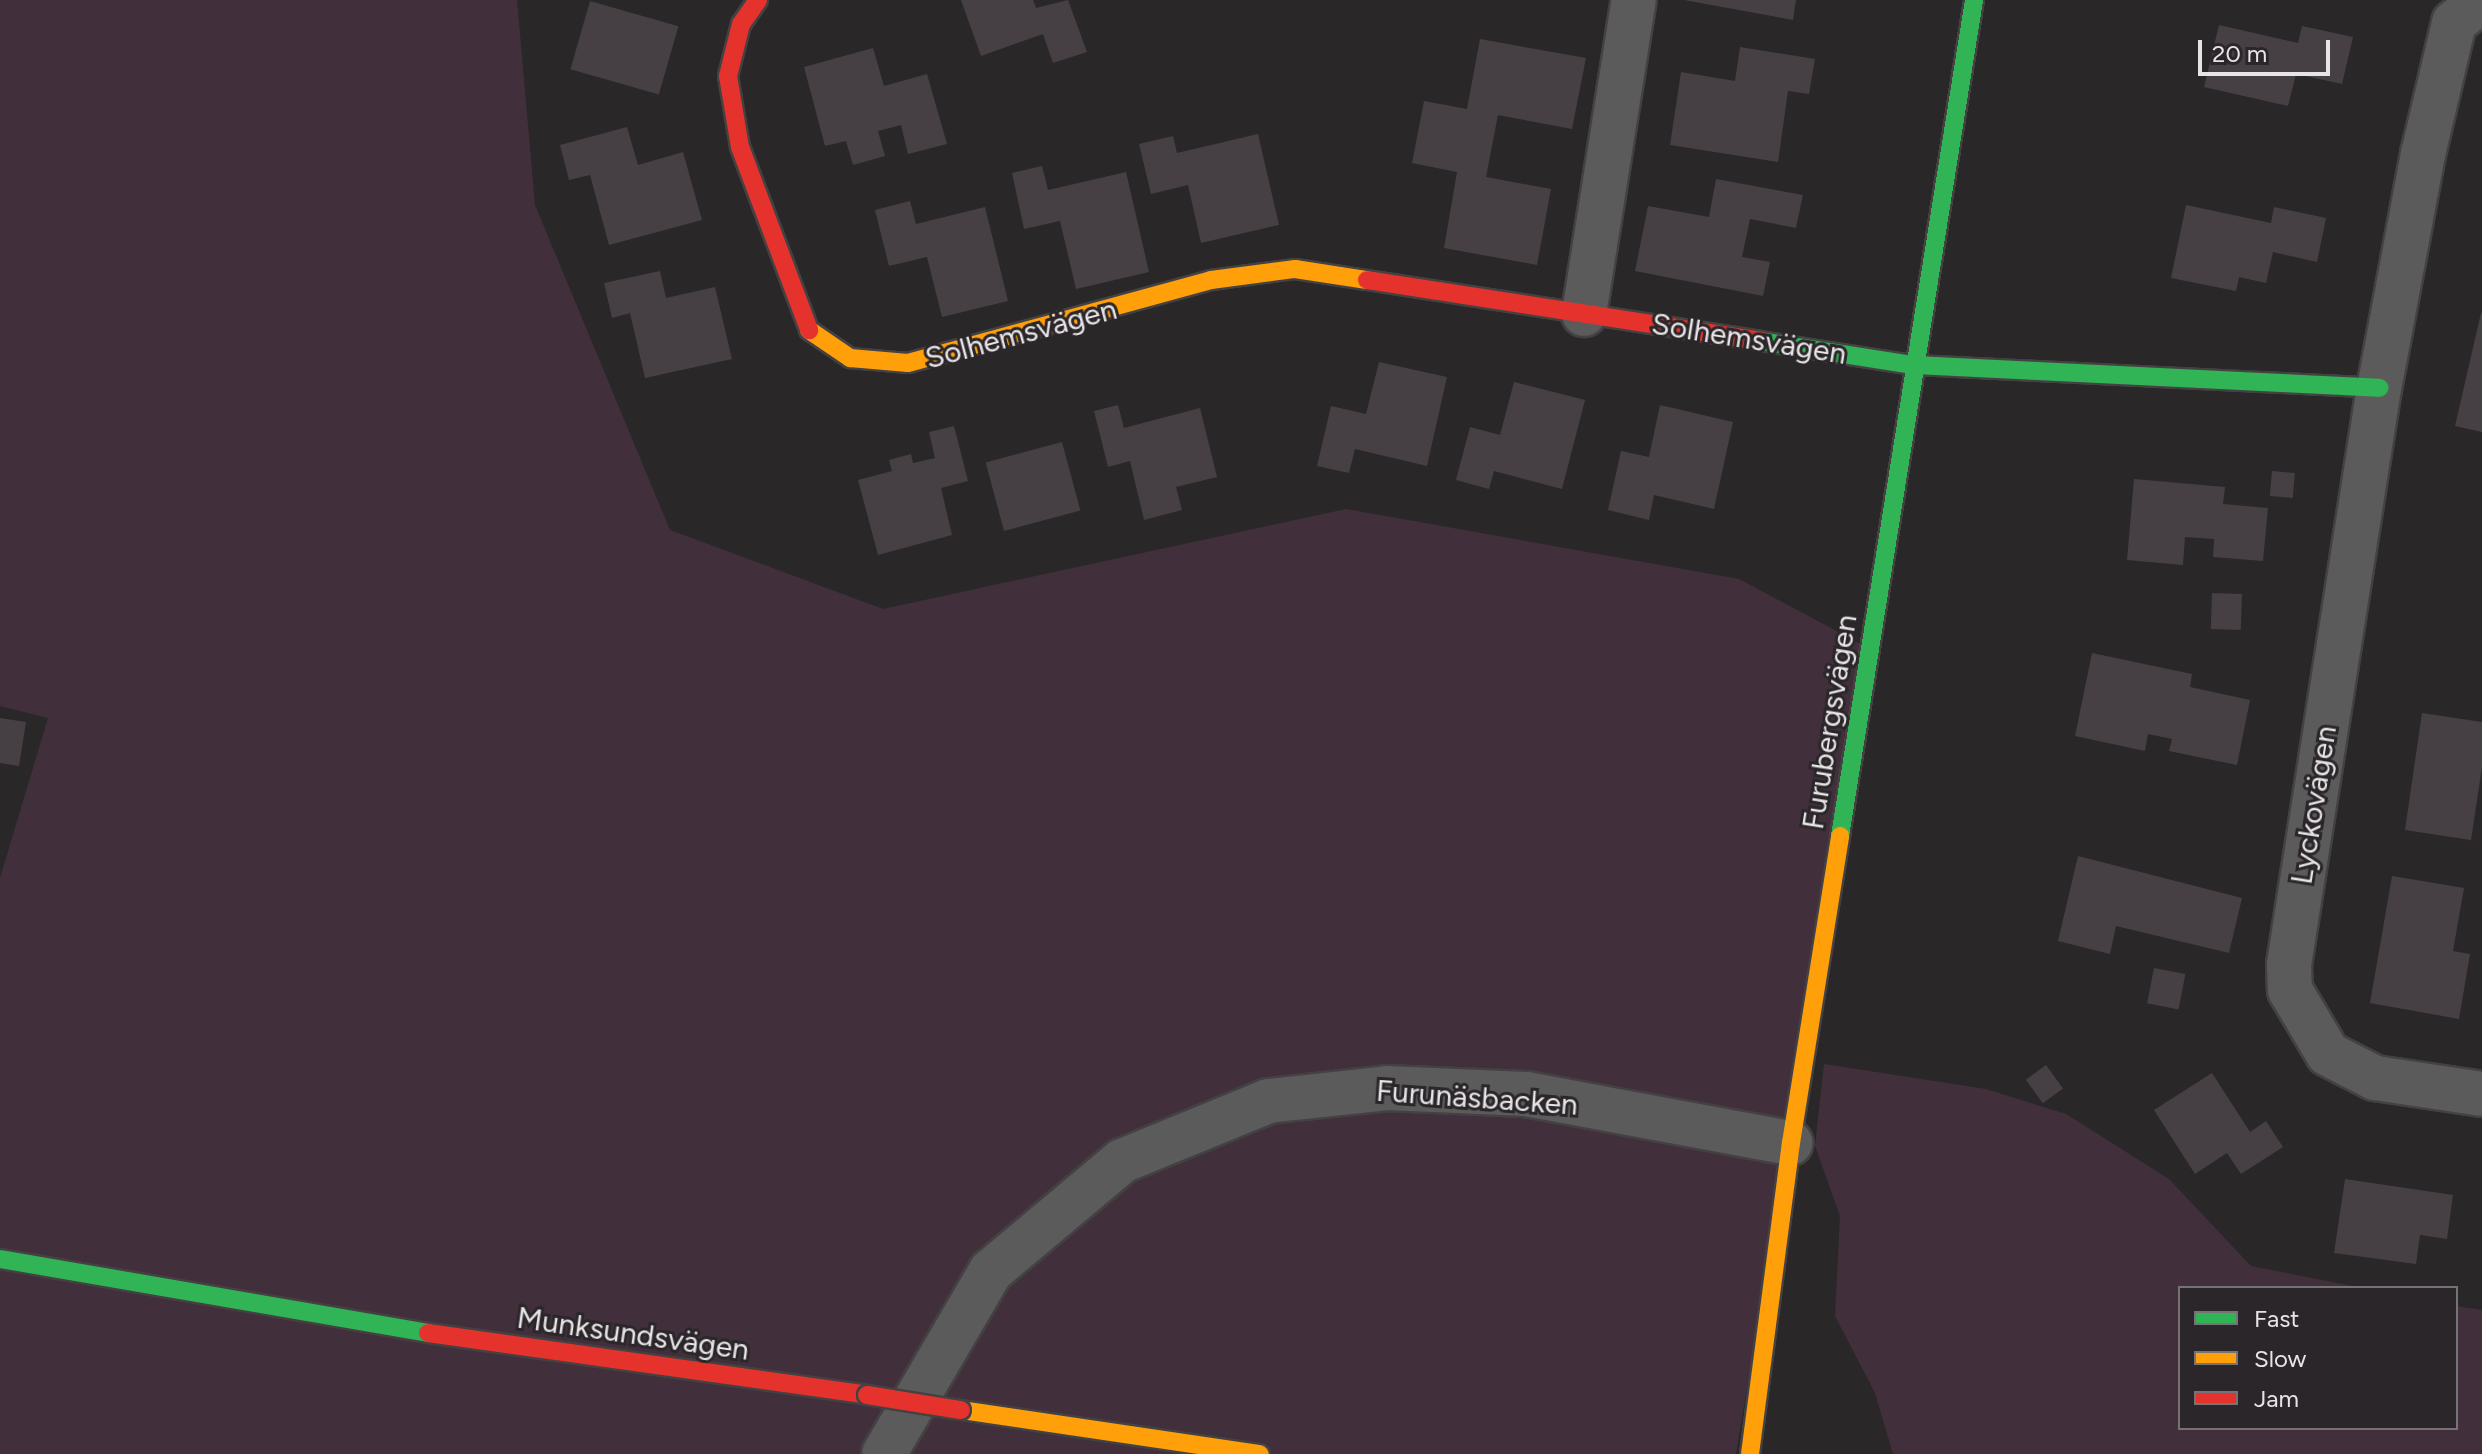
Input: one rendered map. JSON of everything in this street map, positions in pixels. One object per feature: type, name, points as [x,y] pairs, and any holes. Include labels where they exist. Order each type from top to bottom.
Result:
[{"type":"street","name":"Solhemsvägen","points":[[758,0],[741,24],[728,76],[740,147],[808,329],[850,358],[908,363],[1211,280],[1295,269],[1914,365]]},
{"type":"street","points":[[1584,314],[1634,0]]},
{"type":"street","name":"Furubergsvägen","points":[[1750,1454],[1791,1143],[1974,0]]},
{"type":"street","name":"Lyckovägen","points":[[2482,0],[2454,23],[2379,388],[2289,965],[2290,990],[2328,1054],[2375,1078],[2482,1094]]},
{"type":"street","points":[[1914,365],[2379,388]]},
{"type":"street","name":"Furunäsbacken","points":[[884,1454],[991,1271],[1122,1161],[1268,1101],[1387,1088],[1526,1094],[1791,1143]]},
{"type":"street","name":"Munksundsvägen","points":[[0,1259],[368,1324],[1260,1454]]},
{"type":"shaded area","points":[[0,0],[517,0],[535,205],[670,530],[883,609],[1346,509],[1739,579],[1870,649],[1736,1454],[0,1454],[0,878],[48,718],[0,706]]},
{"type":"shaded area","points":[[1824,1064],[1986,1089],[2066,1114],[2169,1179],[2251,1266],[2353,1286],[2178,1286],[2178,1430],[2458,1430],[2458,1306],[2482,1310],[2482,1454],[1893,1454],[1875,1393],[1835,1316],[1840,1216],[1815,1146]]},
{"type":"building","points":[[961,0],[1033,0],[1036,8],[1068,0],[1087,52],[1053,63],[1043,34],[981,56]]},
{"type":"building","points":[[1684,0],[1796,0],[1793,20]]},
{"type":"building","points":[[590,1],[678,26],[659,95],[570,69]]},
{"type":"building","points":[[2219,25],[2298,43],[2302,26],[2353,37],[2342,84],[2296,74],[2288,106],[2204,87]]},
{"type":"building","points":[[1480,39],[1586,58],[1572,129],[1498,115],[1486,177],[1551,189],[1537,265],[1444,248],[1457,172],[1412,163],[1424,101],[1467,109]]},
{"type":"building","points":[[1740,47],[1815,59],[1809,94],[1788,91],[1778,162],[1670,145],[1681,72],[1735,81]]},
{"type":"building","points":[[873,48],[884,86],[927,74],[947,144],[908,154],[901,125],[878,131],[885,156],[853,165],[846,141],[825,146],[804,67]]},
{"type":"building","points":[[627,127],[638,165],[683,152],[702,220],[609,245],[590,175],[569,180],[560,145]]},
{"type":"building","points":[[1258,134],[1279,225],[1201,243],[1188,185],[1151,194],[1139,144],[1173,136],[1177,153]]},
{"type":"building","points":[[1042,166],[1048,190],[1126,172],[1149,272],[1076,289],[1060,221],[1024,229],[1012,173]]},
{"type":"building","points":[[1716,179],[1803,195],[1796,228],[1750,219],[1742,257],[1770,262],[1763,296],[1635,271],[1648,206],[1709,217]]},
{"type":"building","points":[[910,201],[916,224],[985,207],[1008,301],[942,317],[927,257],[889,266],[875,210]]},
{"type":"building","points":[[2186,205],[2271,223],[2274,207],[2326,218],[2317,262],[2273,252],[2266,283],[2239,277],[2236,291],[2171,278]]},
{"type":"building","points":[[660,271],[666,298],[715,287],[732,359],[645,378],[630,313],[612,318],[604,283]]},
{"type":"building","points":[[2482,313],[2482,432],[2455,426]]},
{"type":"building","points":[[1379,362],[1447,377],[1427,466],[1355,449],[1349,473],[1317,466],[1331,406],[1366,414]]},
{"type":"building","points":[[1514,382],[1585,400],[1562,489],[1494,471],[1489,489],[1456,480],[1470,427],[1500,435]]},
{"type":"building","points":[[1118,405],[1124,428],[1200,408],[1217,477],[1176,487],[1182,510],[1144,520],[1130,461],[1108,467],[1094,411]]},
{"type":"building","points":[[1660,405],[1733,422],[1714,509],[1654,495],[1649,520],[1608,510],[1621,451],[1649,457]]},
{"type":"building","points":[[954,426],[968,481],[941,488],[952,535],[878,555],[858,480],[892,471],[889,460],[911,454],[913,463],[935,458],[929,432]]},
{"type":"building","points":[[1062,442],[1080,511],[1004,531],[986,462]]},
{"type":"building","points":[[2272,471],[2295,473],[2293,498],[2270,496]]},
{"type":"building","points":[[2134,479],[2225,487],[2223,504],[2268,508],[2263,561],[2213,557],[2214,539],[2185,537],[2183,565],[2127,560]]},
{"type":"building","points":[[2212,593],[2242,594],[2241,630],[2211,629]]},
{"type":"building","points":[[2092,653],[2192,674],[2190,687],[2250,700],[2237,765],[2169,751],[2172,739],[2148,734],[2145,751],[2075,736]]},
{"type":"building","points":[[2422,713],[2482,722],[2482,767],[2471,840],[2405,830]]},
{"type":"building","points":[[0,718],[26,722],[19,766],[0,763]]},
{"type":"building","points":[[2078,856],[2242,898],[2229,953],[2116,926],[2110,954],[2058,941]]},
{"type":"building","points":[[2392,876],[2464,888],[2453,951],[2470,954],[2459,1019],[2370,1003]]},
{"type":"building","points":[[2154,968],[2185,974],[2179,1009],[2147,1003]]},
{"type":"building","points":[[2046,1065],[2063,1088],[2043,1103],[2026,1080]]},
{"type":"building","points":[[2212,1073],[2250,1132],[2266,1121],[2283,1147],[2241,1174],[2227,1153],[2195,1174],[2154,1110]]},
{"type":"building","points":[[2345,1179],[2453,1195],[2447,1239],[2420,1235],[2416,1264],[2334,1253]]},
{"type":"traffic: fast","points":[[1840,836],[1974,0]]},
{"type":"traffic: fast","points":[[1760,341],[1914,365],[2379,388]]},
{"type":"traffic: fast","points":[[0,1259],[428,1333]]},
{"type":"traffic: slow","points":[[809,330],[850,358],[908,363],[1211,280],[1295,269],[1367,280]]},
{"type":"traffic: slow","points":[[1750,1454],[1791,1143],[1840,836]]},
{"type":"traffic: slow","points":[[961,1410],[1260,1454]]},
{"type":"traffic: jam","points":[[758,0],[741,24],[728,76],[740,147],[809,330]]},
{"type":"traffic: jam","points":[[1367,280],[1760,341]]},
{"type":"traffic: jam","points":[[428,1333],[867,1395]]},
{"type":"traffic: jam","points":[[867,1395],[961,1410]]}]
